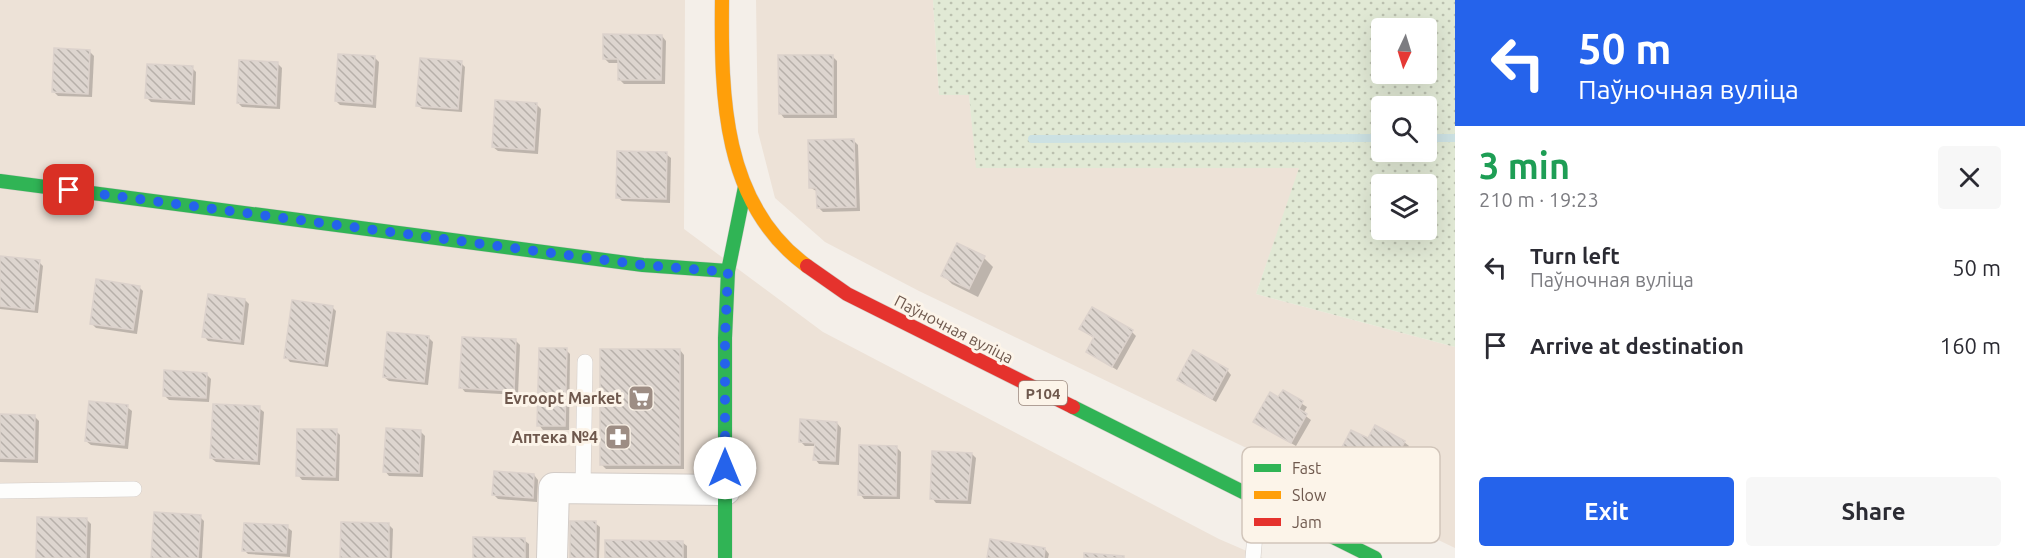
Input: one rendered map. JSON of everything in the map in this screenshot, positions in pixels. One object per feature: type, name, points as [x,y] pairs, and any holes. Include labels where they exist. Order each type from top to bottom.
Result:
[{"type":"main road","name":"Р104","points":[[722,0],[722,60],[727,136],[745,187]]},
{"type":"main road","points":[[0,182],[643,265],[728,272]]},
{"type":"main road","points":[[725,558],[725,338],[728,272],[745,187]]},
{"type":"main road","name":"Паўночная вуліца","points":[[745,187],[762,220],[790,253],[847,294],[1242,492]]},
{"type":"main road","name":"Паўночная вуліца","points":[[1345,543],[1375,558]]},
{"type":"street","points":[[552,558],[554,488],[725,490]]},
{"type":"lane","points":[[583,489],[585,362]]},
{"type":"lane","points":[[0,491],[135,489]]},
{"type":"lane","points":[[1253,558],[1254,543]]},
{"type":"shaded area","points":[[0,0],[685,0],[684,229],[823,332],[1219,539],[1263,558],[0,558]]},
{"type":"shaded area","points":[[756,0],[933,0],[939,95],[969,95],[977,168],[1300,168],[1256,294],[1455,347],[1455,548],[1440,541],[1440,447],[1244,447],[919,291],[825,242],[775,198],[758,132]]},
{"type":"green space","points":[[933,0],[1455,0],[1455,347],[1256,294],[1299,168],[976,168],[969,95],[939,95]]},
{"type":"building","points":[[603,34],[662,35],[661,80],[618,80],[618,59],[603,59]]},
{"type":"building","points":[[54,48],[90,50],[88,94],[52,92]]},
{"type":"building","points":[[338,54],[375,56],[372,104],[335,101]]},
{"type":"building","points":[[778,55],[833,55],[833,114],[779,114]]},
{"type":"building","points":[[420,58],[462,61],[458,109],[416,106]]},
{"type":"building","points":[[239,60],[278,62],[276,106],[237,103]]},
{"type":"building","points":[[147,64],[193,66],[191,101],[145,98]]},
{"type":"building","points":[[495,100],[537,103],[534,150],[492,147]]},
{"type":"building","points":[[854,139],[856,207],[817,208],[816,188],[809,188],[808,140]]},
{"type":"building","points":[[617,151],[667,152],[666,199],[616,198]]},
{"type":"building","points":[[957,243],[985,256],[969,289],[941,276]]},
{"type":"building","points":[[0,256],[40,260],[34,310],[0,306]]},
{"type":"building","points":[[96,279],[140,286],[133,330],[90,324]]},
{"type":"building","points":[[208,294],[245,299],[240,342],[202,337]]},
{"type":"building","points":[[292,300],[333,306],[324,364],[284,358]]},
{"type":"building","points":[[1092,307],[1133,330],[1112,367],[1086,352],[1094,337],[1079,329]]},
{"type":"building","points":[[387,332],[429,336],[424,382],[383,377]]},
{"type":"building","points":[[462,337],[516,339],[514,391],[459,388]]},
{"type":"building","points":[[539,348],[567,348],[565,426],[537,426]]},
{"type":"building","points":[[600,349],[680,349],[680,465],[600,465]]},
{"type":"building","points":[[1193,350],[1228,369],[1212,399],[1177,380]]},
{"type":"building","points":[[164,370],[207,373],[206,398],[163,396]]},
{"type":"building","points":[[1283,390],[1303,401],[1299,409],[1307,414],[1291,443],[1253,422],[1270,392],[1278,397]]},
{"type":"building","points":[[89,401],[128,405],[124,445],[85,441]]},
{"type":"building","points":[[213,404],[260,406],[257,461],[210,458]]},
{"type":"building","points":[[0,414],[35,415],[34,459],[0,458]]},
{"type":"building","points":[[800,419],[837,422],[835,461],[813,460],[815,443],[799,442]]},
{"type":"building","points":[[1375,425],[1405,441],[1402,447],[1342,447],[1351,430],[1368,438]]},
{"type":"building","points":[[386,428],[421,430],[419,473],[383,472]]},
{"type":"building","points":[[297,429],[337,429],[335,477],[296,476]]},
{"type":"building","points":[[859,445],[897,446],[896,496],[858,495]]},
{"type":"building","points":[[932,451],[972,453],[967,500],[930,499]]},
{"type":"building","points":[[494,471],[534,474],[533,498],[492,495]]},
{"type":"building","points":[[154,512],[201,515],[198,558],[151,558]]},
{"type":"building","points":[[37,517],[87,518],[86,558],[36,558]]},
{"type":"building","points":[[570,521],[596,521],[596,558],[570,558]]},
{"type":"building","points":[[341,522],[389,523],[389,558],[340,558]]},
{"type":"building","points":[[244,523],[288,525],[286,553],[242,551]]},
{"type":"building","points":[[473,537],[525,538],[525,558],[473,558]]},
{"type":"building","points":[[990,539],[1045,548],[1044,558],[987,558]]},
{"type":"building","points":[[605,540],[683,541],[683,558],[605,558]]},
{"type":"building","points":[[1084,553],[1124,556],[1124,558],[1084,558]]},
{"type":"waterway","points":[[1032,139],[1371,138]]},
{"type":"waterway","points":[[1437,138],[1455,138]]},
{"type":"traffic: fast","points":[[0,181],[643,265],[728,271]]},
{"type":"traffic: fast","points":[[725,558],[725,338],[728,271],[745,187]]},
{"type":"traffic: fast","points":[[1073,407],[1242,492]]},
{"type":"traffic: fast","points":[[1345,543],[1375,558]]},
{"type":"traffic: slow","points":[[722,0],[726,110],[732,146],[742,180],[758,212],[779,241],[807,266]]},
{"type":"traffic: jam","points":[[807,266],[847,294],[1073,407]]},
{"type":"place","name":"Evroopt Market","points":[[641,398]]},
{"type":"place","name":"Аптека №4","points":[[618,437]]},
{"type":"route","points":[[69,190],[643,265],[728,272],[725,338],[725,468]]}]
